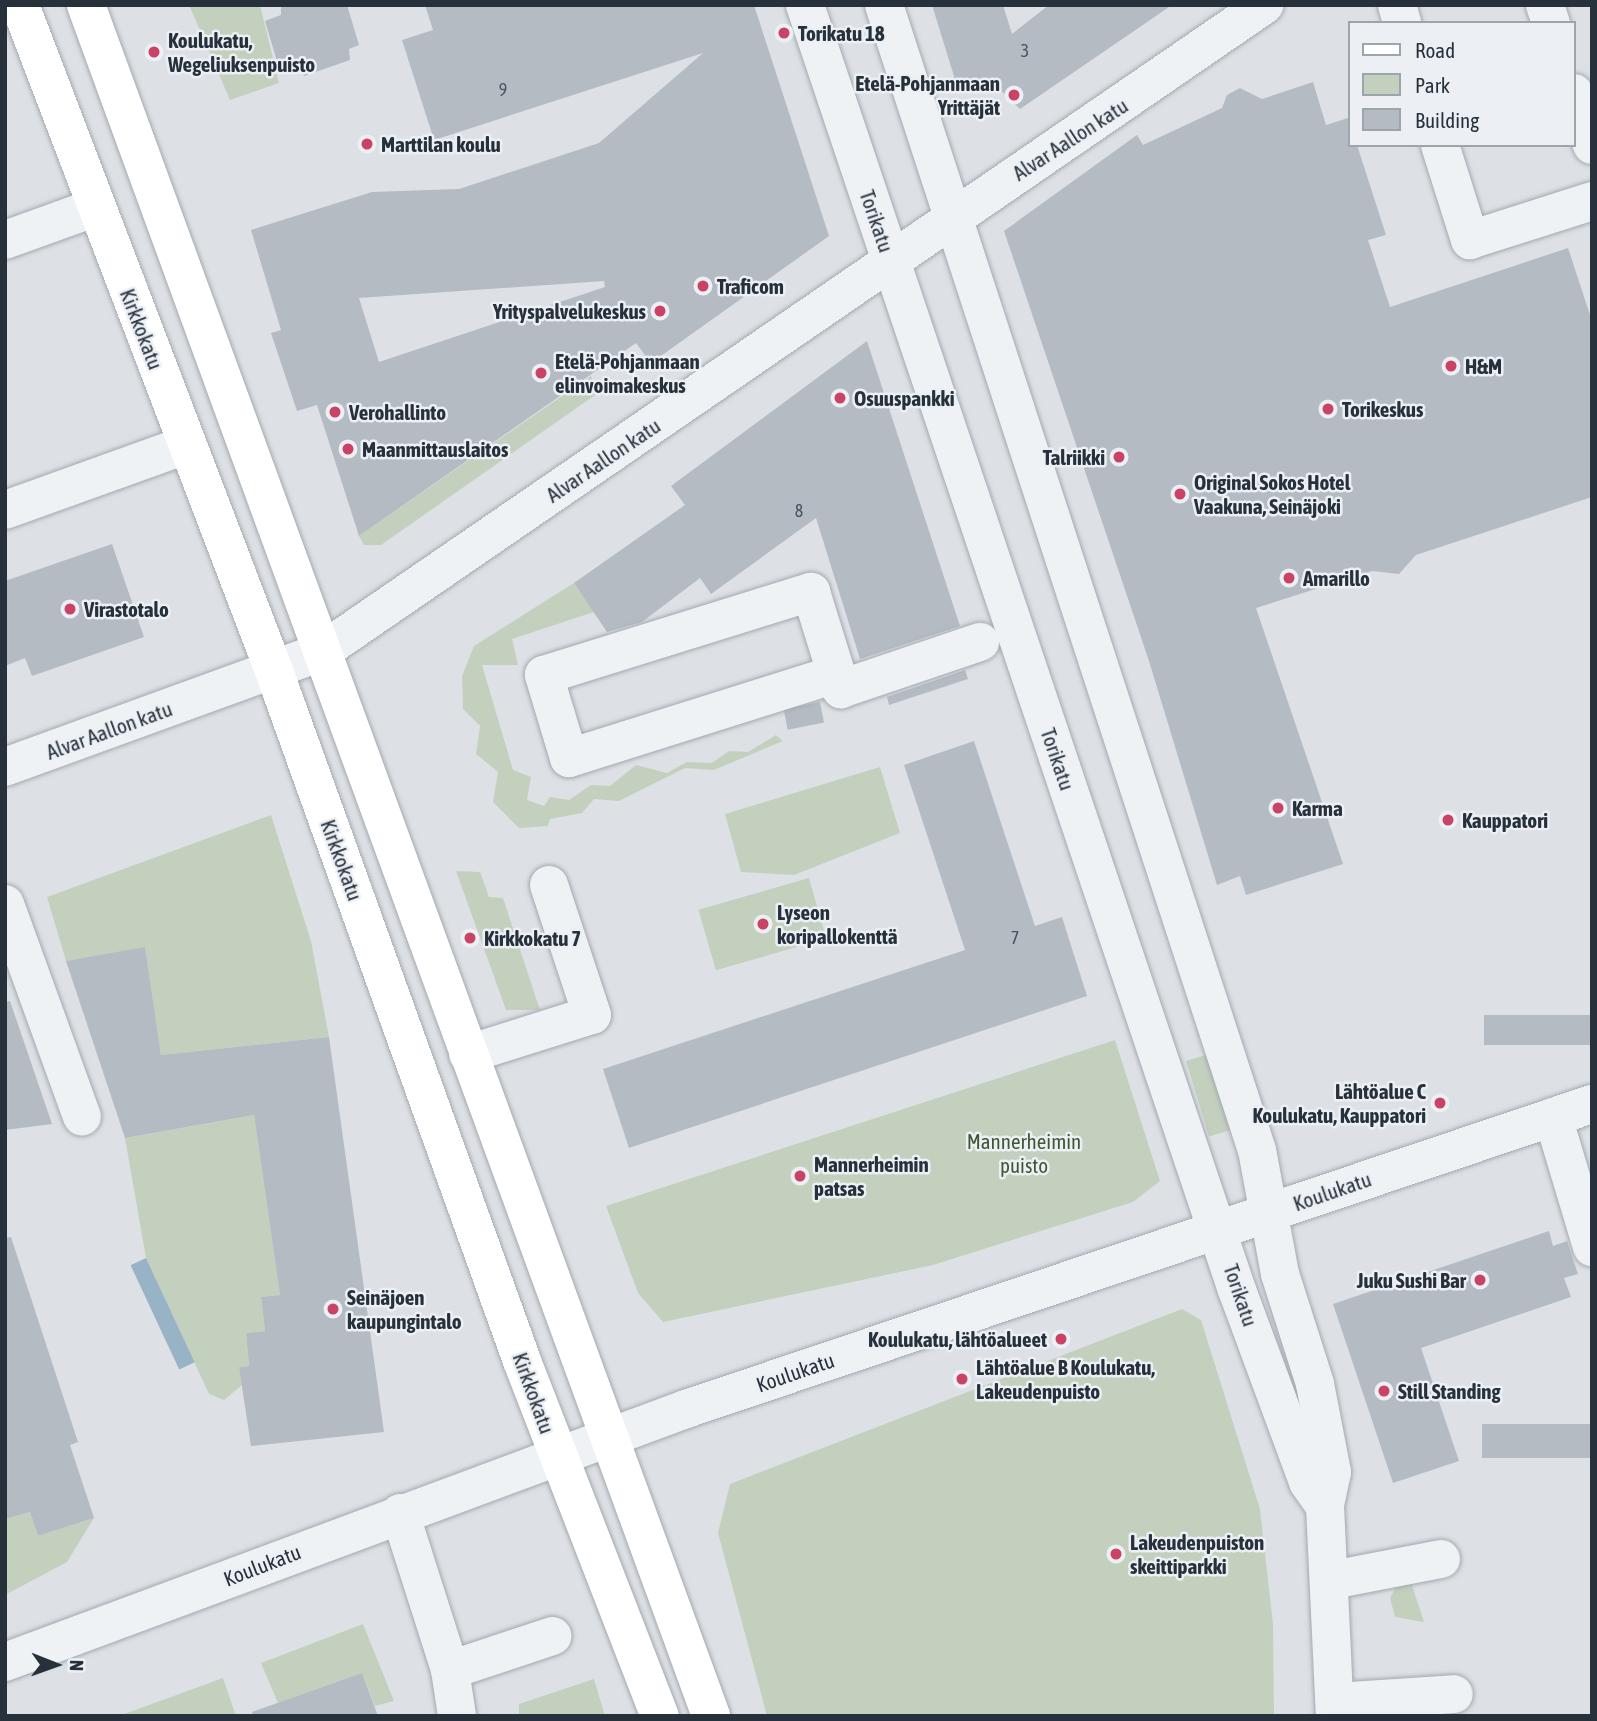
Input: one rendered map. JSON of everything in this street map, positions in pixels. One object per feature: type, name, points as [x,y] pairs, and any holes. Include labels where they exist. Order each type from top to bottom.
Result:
[{"type":"main road","name":"Kirkkokatu","points":[[20,5],[274,671],[557,1455],[660,1716]]},
{"type":"main road","points":[[86,5],[468,1054],[611,1436],[711,1716]]},
{"type":"street","name":"Torikatu","points":[[804,5],[1219,1229],[1308,1482],[1325,1506]]},
{"type":"street","name":"Torikatu","points":[[884,5],[951,218],[1253,1136],[1280,1274],[1315,1384],[1332,1472],[1325,1506],[1332,1580],[1335,1709]]},
{"type":"street","name":"Alvar Aallon katu","points":[[5,767],[321,652],[1264,5]]},
{"type":"street","points":[[1576,99],[1592,145]]},
{"type":"street","points":[[1441,147],[1469,240],[1592,201]]},
{"type":"street","points":[[5,240],[96,207]]},
{"type":"street","points":[[5,510],[186,446]]},
{"type":"street","points":[[836,674],[569,758],[544,675],[811,592],[841,689],[980,642]]},
{"type":"street","points":[[468,1054],[592,1015],[549,886]]},
{"type":"street","points":[[5,904],[82,1117]]},
{"type":"street","name":"Koulukatu","points":[[5,1662],[611,1436],[1592,1104]]},
{"type":"street","points":[[1553,1117],[1592,1247]]},
{"type":"street","points":[[400,1513],[450,1670],[457,1716]]},
{"type":"street","points":[[1332,1580],[1441,1559]]},
{"type":"street","points":[[450,1670],[552,1636]]},
{"type":"street","points":[[1335,1709],[1454,1694]]},
{"type":"green space","points":[[189,5],[260,5],[279,83],[230,100]]},
{"type":"green space","points":[[591,376],[598,393],[381,545],[364,545],[359,536]]},
{"type":"green space","points":[[574,583],[594,612],[512,639],[518,665],[482,665],[513,770],[531,777],[527,800],[544,806],[550,797],[569,800],[591,785],[610,786],[636,765],[667,773],[687,762],[712,763],[729,751],[748,752],[776,735],[783,741],[714,770],[685,768],[619,801],[594,799],[582,813],[550,819],[548,826],[519,828],[493,802],[498,772],[476,754],[480,726],[463,709],[462,676],[474,646]]},
{"type":"green space","points":[[880,767],[900,833],[794,875],[741,872],[725,814]]},
{"type":"green space","points":[[271,815],[311,941],[329,1037],[161,1055],[145,948],[66,961],[47,897]]},
{"type":"green space","points":[[456,871],[480,872],[489,897],[503,898],[540,1010],[506,1010]]},
{"type":"green space","name":"Lyseon koripallokenttä","points":[[809,878],[826,939],[716,970],[698,910]]},
{"type":"green space","name":"Mannerheimin puisto","points":[[1115,1040],[1160,1181],[1133,1202],[933,1265],[663,1322],[638,1293],[606,1206]]},
{"type":"green space","points":[[1209,1054],[1232,1130],[1209,1137],[1186,1061]]},
{"type":"green space","points":[[254,1115],[280,1295],[261,1297],[265,1331],[246,1333],[249,1366],[239,1367],[242,1385],[224,1400],[209,1394],[146,1258],[125,1138]]},
{"type":"green space","points":[[1182,1309],[1201,1320],[1260,1509],[1273,1624],[1274,1716],[767,1716],[718,1533],[730,1484]]},
{"type":"green space","points":[[30,1512],[38,1536],[94,1518],[67,1562],[5,1595],[5,1519]]},
{"type":"green space","points":[[1410,1579],[1424,1622],[1395,1617],[1390,1598],[1397,1585]]},
{"type":"green space","points":[[363,1624],[394,1701],[375,1706],[362,1673],[278,1703],[261,1663]]},
{"type":"green space","points":[[223,1678],[236,1716],[119,1716],[190,1690]]},
{"type":"green space","points":[[594,1679],[605,1716],[519,1716],[519,1704]]},
{"type":"water","points":[[146,1258],[195,1362],[179,1369],[131,1265]]},
{"type":"building","points":[[281,5],[347,5],[359,45],[349,49],[350,60],[304,76],[299,67],[280,71],[265,21],[281,15]]},
{"type":"building","points":[[425,5],[754,5],[829,236],[651,363],[636,343],[359,536],[317,405],[297,411],[271,333],[281,330],[251,230],[372,192],[459,189],[599,143],[703,53],[434,140],[402,40],[433,30]],"holes":[[[604,281],[605,287],[379,362],[359,298]]]},
{"type":"building","points":[[932,5],[1003,5],[1012,34],[1049,5],[1172,5],[1020,109],[993,83],[957,86]]},
{"type":"building","name":"Torikeskus","points":[[1313,82],[1326,125],[1348,118],[1348,147],[1358,147],[1386,235],[1368,240],[1390,307],[1568,248],[1592,321],[1592,497],[1416,555],[1399,574],[1372,571],[1256,608],[1343,864],[1246,895],[1240,876],[1217,885],[1149,661],[1004,231],[1137,135],[1143,145],[1222,108],[1227,95],[1240,88],[1262,99]]},
{"type":"building","points":[[867,341],[960,626],[860,659],[816,518],[711,594],[700,578],[642,622],[607,632],[574,583],[685,505],[671,486]]},
{"type":"building","name":"Virastotalo","points":[[112,544],[144,637],[32,676],[25,658],[5,666],[5,581]]},
{"type":"building","points":[[965,670],[968,679],[889,705],[887,697]]},
{"type":"building","points":[[820,702],[824,723],[788,730],[784,709]]},
{"type":"building","points":[[974,741],[1035,926],[1062,917],[1087,996],[629,1148],[603,1069],[965,950],[904,765]]},
{"type":"building","points":[[145,947],[161,1055],[329,1037],[384,1432],[251,1446],[239,1367],[249,1366],[246,1333],[265,1331],[261,1297],[280,1295],[254,1115],[125,1138],[66,961]]},
{"type":"building","points":[[10,1001],[52,1124],[5,1130],[5,1002]]},
{"type":"building","points":[[1484,1015],[1592,1015],[1592,1045],[1484,1045]]},
{"type":"building","points":[[1549,1231],[1553,1246],[1567,1241],[1578,1274],[1564,1278],[1571,1297],[1421,1348],[1459,1461],[1393,1483],[1333,1304]]},
{"type":"building","points":[[11,1237],[78,1442],[70,1445],[94,1518],[38,1536],[30,1512],[5,1519],[5,1238]]},
{"type":"building","points":[[1482,1424],[1592,1424],[1592,1458],[1482,1458]]},
{"type":"building","points":[[362,1673],[378,1716],[253,1716],[252,1712]]},
{"type":"place","name":"Torikatu 18","points":[[784,33]]},
{"type":"place","name":"Koulukatu, Wegeliuksenpuisto","points":[[154,52]]},
{"type":"place","name":"Etelä-Pohjanmaan Yrittäjät","points":[[1014,95]]},
{"type":"place","name":"Marttilan koulu","points":[[367,144]]},
{"type":"place","name":"Traficom","points":[[703,286]]},
{"type":"place","name":"Yrityspalvelukeskus","points":[[660,311]]},
{"type":"place","name":"H&M","points":[[1451,366]]},
{"type":"place","name":"Etelä-Pohjanmaan elinvoimakeskus","points":[[541,373]]},
{"type":"place","name":"Osuuspankki","points":[[840,398]]},
{"type":"place","name":"Torikeskus","points":[[1328,409]]},
{"type":"place","name":"Verohallinto","points":[[335,412]]},
{"type":"place","name":"Maanmittauslaitos","points":[[348,449]]},
{"type":"place","name":"Talriikki","points":[[1119,457]]},
{"type":"place","name":"Original Sokos Hotel Vaakuna, Seinäjoki","points":[[1180,494]]},
{"type":"place","name":"Amarillo","points":[[1289,578]]},
{"type":"place","name":"Virastotalo","points":[[70,609]]},
{"type":"place","name":"Karma","points":[[1278,808]]},
{"type":"place","name":"Kauppatori","points":[[1448,820]]},
{"type":"place","name":"Lyseon koripallokenttä","points":[[763,924]]},
{"type":"place","name":"Kirkkokatu 7","points":[[470,938]]},
{"type":"place","name":"Lähtöalue C Koulukatu, Kauppatori","points":[[1440,1103]]},
{"type":"place","name":"Mannerheimin patsas","points":[[800,1176]]},
{"type":"place","name":"Juku Sushi Bar","points":[[1480,1280]]},
{"type":"place","name":"Seinäjoen kaupungintalo","points":[[333,1309]]},
{"type":"place","name":"Koulukatu, lähtöalueet","points":[[1061,1339]]},
{"type":"place","name":"Lähtöalue B Koulukatu, Lakeudenpuisto","points":[[962,1379]]},
{"type":"place","name":"Still Standing","points":[[1384,1391]]},
{"type":"place","name":"Lakeudenpuiston skeittiparkki","points":[[1116,1554]]}]
